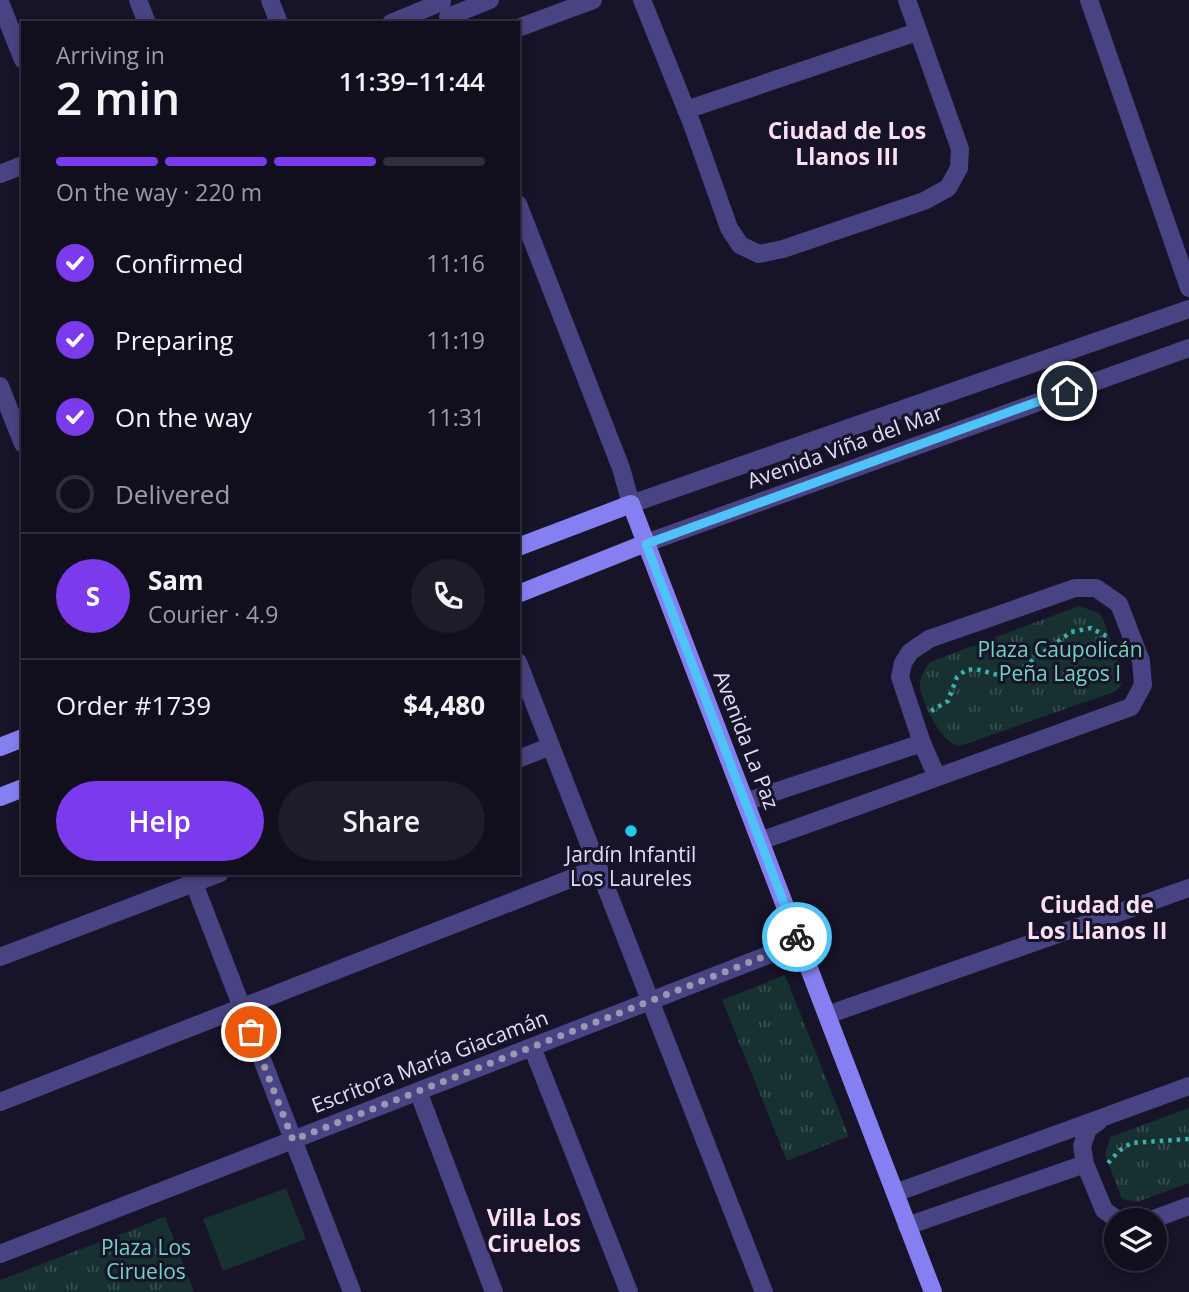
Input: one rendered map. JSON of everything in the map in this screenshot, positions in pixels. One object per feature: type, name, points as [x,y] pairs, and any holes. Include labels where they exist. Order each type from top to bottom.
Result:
[{"type":"street","points":[[138,0],[146,21]]},
{"type":"street","points":[[270,0],[278,21]]},
{"type":"street","points":[[400,21],[490,0]]},
{"type":"street","points":[[520,27],[593,0]]},
{"type":"street","points":[[642,0],[687,110],[729,228],[740,245],[759,254],[783,249],[924,201],[948,188],[959,168],[960,149],[906,0]]},
{"type":"street","points":[[1089,0],[1189,288]]},
{"type":"street","points":[[0,2],[21,55]]},
{"type":"street","points":[[687,110],[917,32]]},
{"type":"street","points":[[0,174],[21,166]]},
{"type":"street","name":"Avenida La Paz","points":[[520,210],[621,468],[646,544],[933,1292]]},
{"type":"street","name":"Avenida Viña del Mar","points":[[520,546],[631,504],[1189,309]]},
{"type":"street","name":"Avenida Viña del Mar","points":[[520,593],[646,544],[1189,348]]},
{"type":"street","points":[[0,386],[21,439]]},
{"type":"street","points":[[760,841],[1131,707],[1143,685],[1141,661],[1119,604],[1096,588],[1074,589],[929,639],[910,652],[903,663],[900,677],[922,743],[937,777]]},
{"type":"street","points":[[520,667],[764,1292]]},
{"type":"street","points":[[0,747],[21,739]]},
{"type":"street","points":[[745,802],[922,743]]},
{"type":"street","points":[[520,758],[551,746]]},
{"type":"street","points":[[0,797],[21,789]]},
{"type":"street","points":[[0,1102],[598,868]]},
{"type":"street","points":[[0,957],[191,878],[208,875]]},
{"type":"street","points":[[191,878],[352,1292]]},
{"type":"street","points":[[827,1015],[1189,888]]},
{"type":"street","name":"Escritora María Giacamán","points":[[0,1254],[799,943]]},
{"type":"street","points":[[532,1047],[629,1292]]},
{"type":"street","points":[[895,1193],[1189,1086]]},
{"type":"street","points":[[418,1091],[494,1292]]},
{"type":"street","points":[[1104,1210],[1088,1170],[1082,1146],[1088,1129],[1107,1116]]},
{"type":"street","points":[[908,1226],[1088,1170]]},
{"type":"street","points":[[1167,1214],[1189,1206]]},
{"type":"path","points":[[915,719],[948,701],[953,694],[957,677],[966,670],[976,669],[1009,678],[1071,632],[1091,628],[1118,643],[1134,643]]},
{"type":"path","points":[[1088,1170],[1131,1143],[1189,1139]]},
{"type":"green space","name":"Plaza Caupolicán Peña Lagos I","points":[[1079,606],[1099,613],[1104,621],[1123,678],[1121,686],[1114,692],[960,746],[946,738],[932,720],[920,689],[921,676],[930,662]]},
{"type":"green space","points":[[785,975],[849,1136],[787,1161],[722,1000]]},
{"type":"green space","points":[[1189,1108],[1189,1183],[1137,1202],[1122,1199],[1105,1155],[1110,1137]]},
{"type":"green space","points":[[286,1188],[306,1239],[223,1271],[203,1219]]},
{"type":"green space","name":"Plaza Los Ciruelos","points":[[165,1217],[194,1292],[0,1292],[0,1280]]},
{"type":"way so far","points":[[251,1032],[293,1140],[799,943],[797,937]]},
{"type":"place","name":"Jardín Infantil Los Laureles","points":[[631,831]]},
{"type":"district","name":"Ciudad de Los Llanos III","points":[[847,144]]},
{"type":"district","name":"Ciudad de Los Llanos II","points":[[1097,918]]},
{"type":"district","name":"Villa Los Ciruelos","points":[[534,1231]]},
{"type":"route","points":[[797,937],[646,544],[1067,391]]}]
